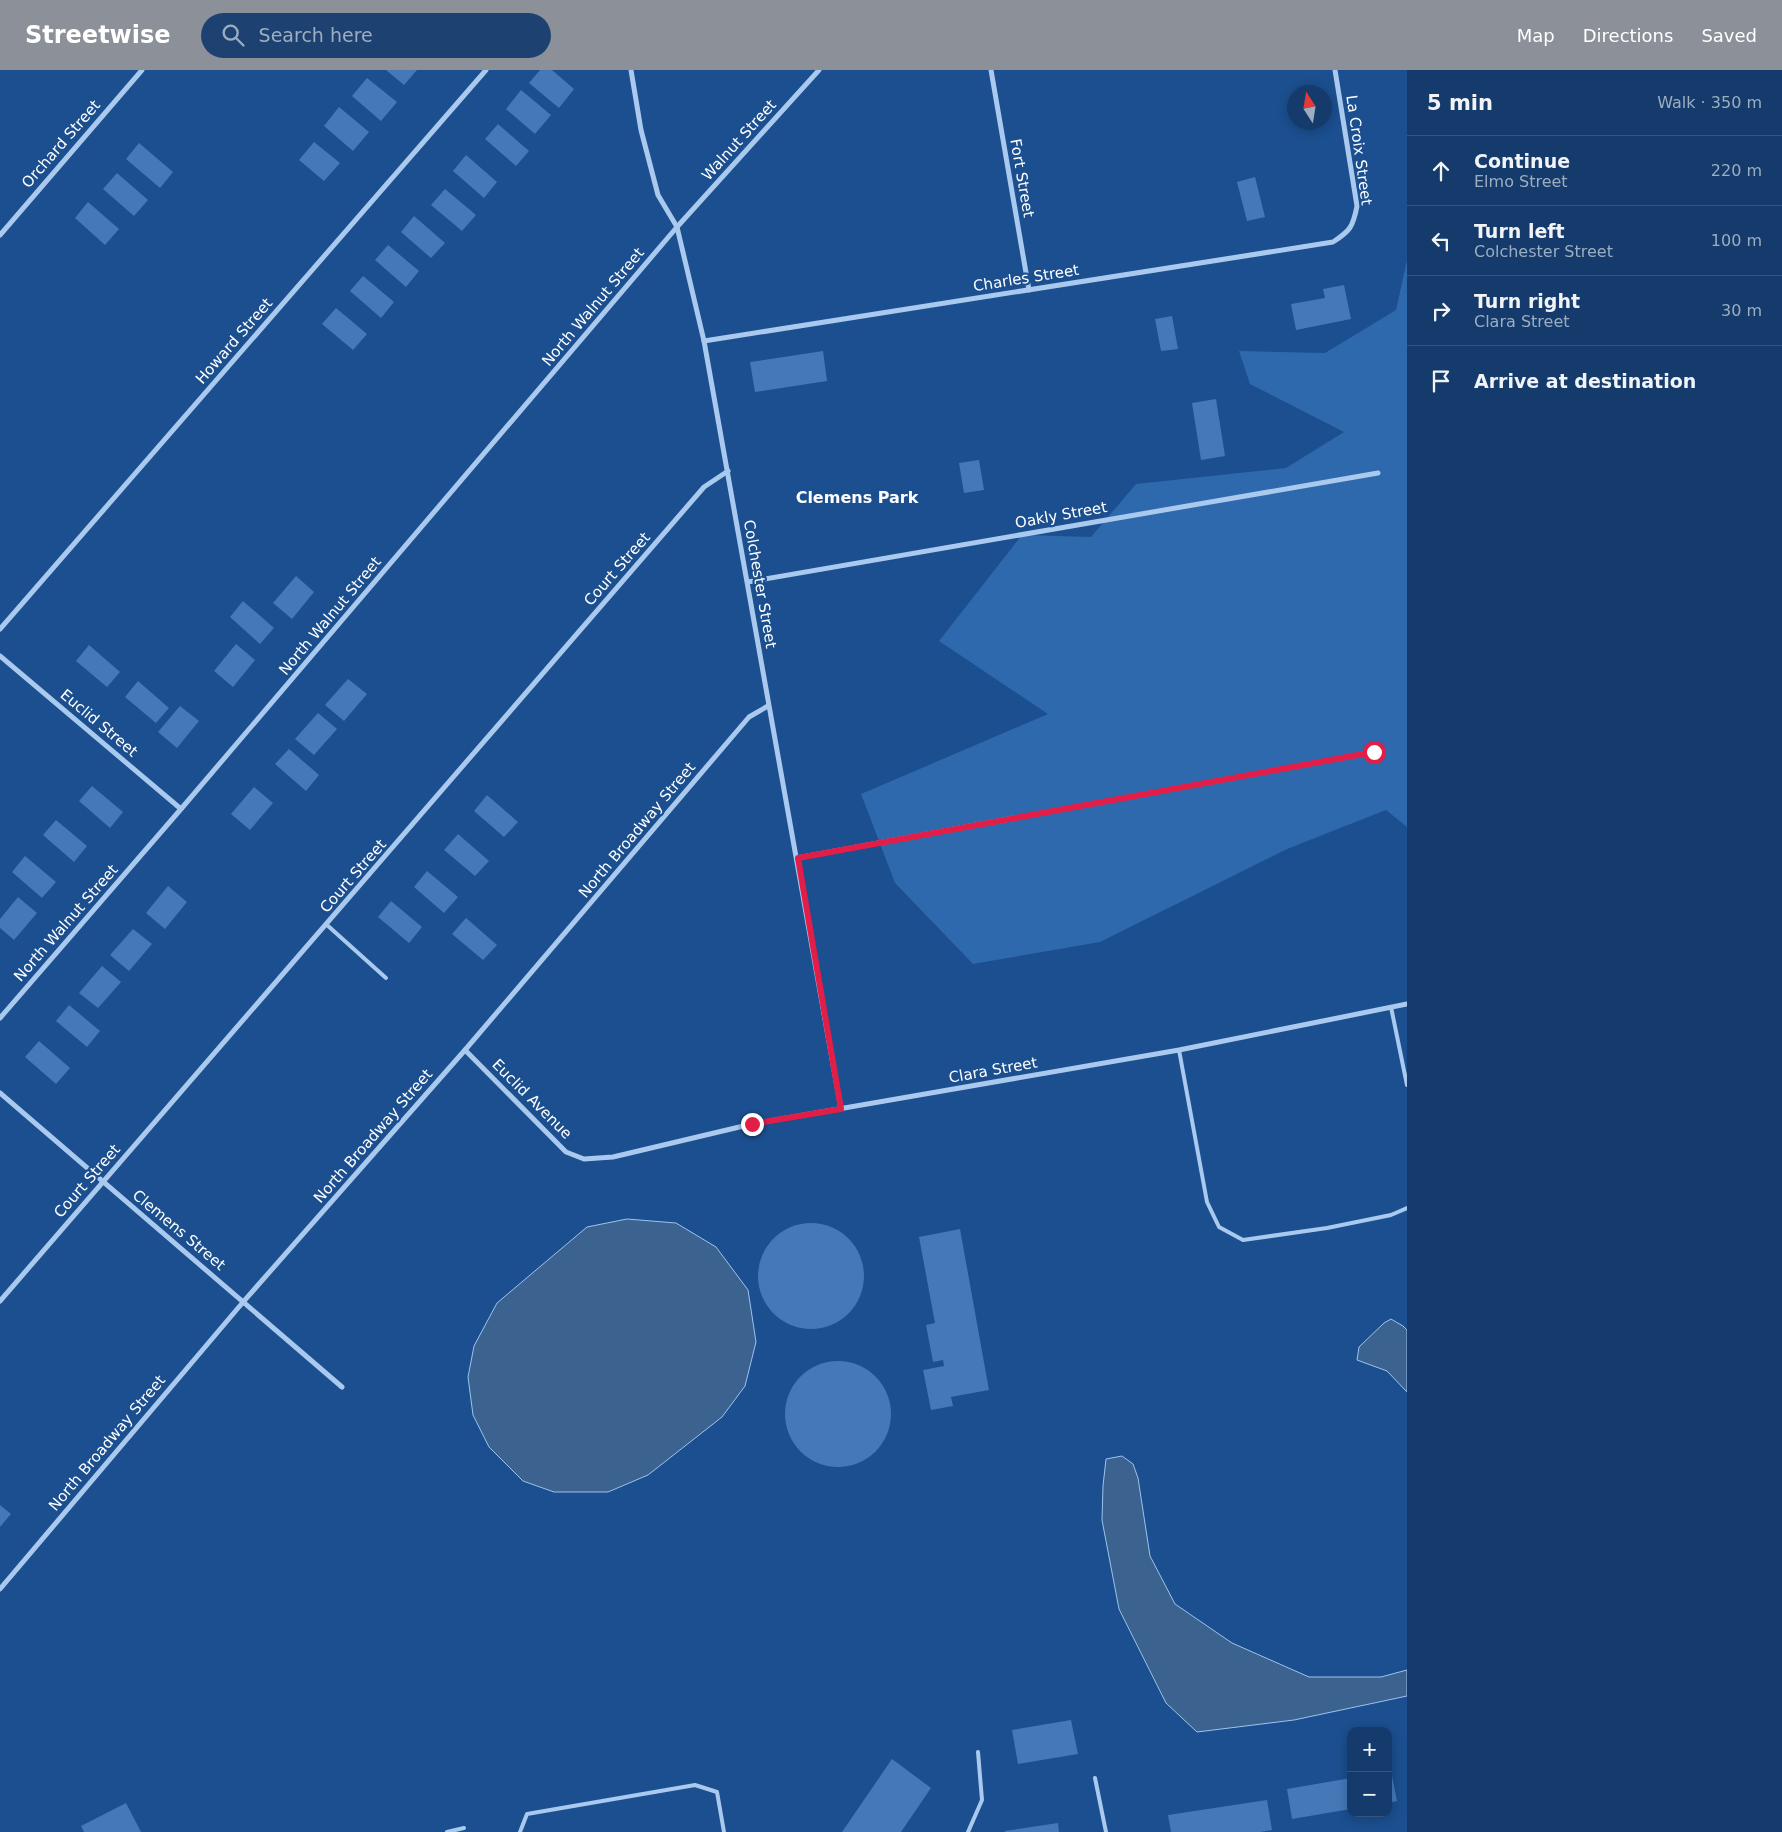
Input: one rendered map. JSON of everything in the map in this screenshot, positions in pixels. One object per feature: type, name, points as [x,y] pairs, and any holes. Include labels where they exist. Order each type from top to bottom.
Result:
[{"type":"street","name":"Orchard Street","points":[[0,235],[142,70]]},
{"type":"street","name":"Howard Street","points":[[0,629],[486,70]]},
{"type":"street","name":"Colchester Street","points":[[631,70],[641,130],[658,195],[677,227],[704,341],[748,582],[768,706],[798,858],[841,1109]]},
{"type":"street","name":"Walnut Street","points":[[677,227],[819,70]]},
{"type":"street","name":"Fort Street","points":[[992,70],[1029,290]]},
{"type":"street","name":"La Croix Street","points":[[1335,70],[1357,206],[1354,223],[1348,232]]},
{"type":"street","name":"North Walnut Street","points":[[0,1018],[182,809],[677,227]]},
{"type":"street","name":"Charles Street","points":[[704,341],[1320,246],[1333,242],[1348,232]]},
{"type":"street","name":"Court Street","points":[[0,1301],[704,487],[728,471]]},
{"type":"street","name":"Oakly Street","points":[[748,582],[1378,473]]},
{"type":"street","name":"Euclid Street","points":[[0,656],[182,809]]},
{"type":"street","name":"North Broadway Street","points":[[0,1588],[244,1301],[466,1050],[749,718],[768,706]]},
{"type":"street","points":[[798,858],[1374,752]]},
{"type":"street","name":"Clara Street","points":[[584,1159],[613,1157],[752,1124],[1179,1050],[1407,1004]]},
{"type":"street","name":"Euclid Avenue","points":[[466,1050],[566,1152],[577,1158],[584,1159]]},
{"type":"street","name":"Clemens Street","points":[[0,1093],[342,1387]]},
{"type":"lane","points":[[327,925],[386,978]]},
{"type":"lane","points":[[1391,1006],[1407,1085]]},
{"type":"lane","points":[[1179,1050],[1207,1202],[1219,1227],[1243,1240],[1327,1228],[1391,1215],[1407,1208]]},
{"type":"lane","points":[[968,1832],[982,1800],[978,1752]]},
{"type":"lane","points":[[1095,1778],[1106,1832]]},
{"type":"lane","points":[[520,1832],[527,1814],[696,1785],[717,1792],[724,1832]]},
{"type":"lane","points":[[447,1832],[464,1828]]},
{"type":"shaded area","points":[[1407,260],[1407,827],[1386,810],[1287,849],[1100,942],[973,964],[895,883],[861,794],[1048,714],[939,641],[1022,535],[1091,537],[1136,484],[1286,468],[1344,432],[1250,384],[1239,351],[1325,353],[1396,310]]},
{"type":"shaded area","points":[[627,1219],[676,1223],[716,1247],[748,1290],[756,1342],[745,1386],[722,1417],[648,1475],[608,1492],[554,1492],[523,1481],[489,1447],[473,1415],[468,1377],[474,1346],[497,1303],[587,1227]]},
{"type":"shaded area","points":[[1391,1319],[1407,1330],[1407,1392],[1387,1371],[1357,1360],[1359,1347],[1384,1323]]},
{"type":"shaded area","points":[[1122,1456],[1133,1464],[1138,1478],[1150,1556],[1175,1604],[1232,1643],[1309,1677],[1381,1677],[1407,1670],[1407,1696],[1294,1720],[1197,1732],[1166,1703],[1119,1609],[1102,1520],[1106,1459]]},
{"type":"building","points":[[386,70],[417,70],[404,85]]},
{"type":"building","points":[[540,70],[552,70],[574,89],[559,108],[529,83]]},
{"type":"building","points":[[367,78],[397,102],[381,121],[352,96]]},
{"type":"building","points":[[521,90],[551,115],[535,134],[506,109]]},
{"type":"building","points":[[339,107],[369,132],[353,151],[324,126]]},
{"type":"building","points":[[498,124],[529,151],[516,166],[485,139]]},
{"type":"building","points":[[314,142],[340,163],[324,181],[299,160]]},
{"type":"building","points":[[139,143],[173,172],[160,188],[126,159]]},
{"type":"building","points":[[466,155],[497,182],[484,198],[453,171]]},
{"type":"building","points":[[117,173],[148,200],[134,216],[103,189]]},
{"type":"building","points":[[1255,177],[1265,217],[1247,221],[1237,182]]},
{"type":"building","points":[[445,189],[476,215],[462,231],[431,205]]},
{"type":"building","points":[[88,202],[119,229],[105,245],[75,218]]},
{"type":"building","points":[[414,216],[445,243],[431,258],[401,232]]},
{"type":"building","points":[[388,245],[419,271],[406,287],[375,260]]},
{"type":"building","points":[[363,276],[394,302],[381,318],[350,291]]},
{"type":"building","points":[[1344,285],[1351,319],[1296,330],[1291,304],[1325,298],[1323,289]]},
{"type":"building","points":[[336,308],[367,334],[353,350],[322,324]]},
{"type":"building","points":[[1172,316],[1178,349],[1161,351],[1155,319]]},
{"type":"building","points":[[823,351],[827,381],[755,392],[750,362]]},
{"type":"building","points":[[1216,399],[1225,456],[1201,460],[1192,403]]},
{"type":"building","points":[[979,460],[984,490],[964,493],[959,463]]},
{"type":"building","points":[[296,576],[314,592],[292,619],[273,603]]},
{"type":"building","points":[[243,601],[274,628],[260,644],[230,617]]},
{"type":"building","points":[[236,644],[255,660],[233,687],[214,671]]},
{"type":"building","points":[[89,645],[120,672],[107,687],[76,661]]},
{"type":"building","points":[[348,679],[367,694],[344,721],[325,705]]},
{"type":"building","points":[[138,681],[169,708],[156,723],[125,697]]},
{"type":"building","points":[[180,706],[199,721],[177,748],[158,732]]},
{"type":"building","points":[[318,713],[337,729],[314,755],[295,739]]},
{"type":"building","points":[[289,749],[319,775],[306,791],[275,764]]},
{"type":"building","points":[[92,786],[123,812],[110,828],[79,801]]},
{"type":"building","points":[[254,787],[273,803],[250,830],[231,814]]},
{"type":"building","points":[[487,795],[518,822],[504,837],[474,811]]},
{"type":"building","points":[[56,820],[87,846],[74,862],[43,835]]},
{"type":"building","points":[[458,834],[489,861],[475,876],[444,850]]},
{"type":"building","points":[[25,856],[56,882],[42,898],[12,872]]},
{"type":"building","points":[[427,871],[458,897],[444,913],[414,887]]},
{"type":"building","points":[[168,886],[187,902],[165,929],[146,913]]},
{"type":"building","points":[[18,897],[37,913],[14,940],[0,928],[0,919]]},
{"type":"building","points":[[391,901],[422,927],[409,943],[378,917]]},
{"type":"building","points":[[466,918],[497,945],[483,960],[452,934]]},
{"type":"building","points":[[133,929],[152,944],[129,971],[110,955]]},
{"type":"building","points":[[102,966],[121,982],[98,1008],[79,993]]},
{"type":"building","points":[[69,1005],[100,1031],[87,1047],[56,1021]]},
{"type":"building","points":[[39,1041],[70,1068],[56,1084],[25,1057]]},
{"type":"building","points":[[811,1223],[831,1227],[848,1239],[860,1256],[864,1276],[860,1296],[848,1313],[831,1325],[811,1329],[791,1325],[774,1313],[762,1296],[758,1276],[762,1256],[774,1239],[791,1227]]},
{"type":"building","points":[[960,1229],[989,1390],[951,1397],[953,1406],[931,1410],[923,1370],[944,1366],[943,1360],[933,1362],[926,1325],[935,1323],[919,1237]]},
{"type":"building","points":[[838,1361],[858,1365],[875,1377],[887,1394],[891,1414],[887,1434],[875,1451],[858,1463],[838,1467],[818,1463],[801,1451],[789,1434],[785,1414],[789,1394],[801,1377],[818,1365]]},
{"type":"building","points":[[0,1505],[11,1514],[0,1527]]},
{"type":"building","points":[[1071,1720],[1078,1754],[1018,1764],[1012,1730]]},
{"type":"building","points":[[892,1759],[931,1788],[901,1832],[842,1832]]},
{"type":"building","points":[[1392,1776],[1397,1801],[1392,1802]]},
{"type":"building","points":[[1347,1779],[1347,1810],[1292,1819],[1287,1789]]},
{"type":"building","points":[[1267,1800],[1272,1830],[1260,1832],[1171,1832],[1168,1815]]},
{"type":"building","points":[[126,1803],[141,1832],[84,1832],[81,1826]]},
{"type":"building","points":[[1058,1823],[1059,1832],[1005,1832],[1005,1831]]},
{"type":"district","name":"Clemens Park","points":[[857,497]]},
{"type":"route","points":[[752,1124],[841,1109],[798,858],[1374,752]]}]
